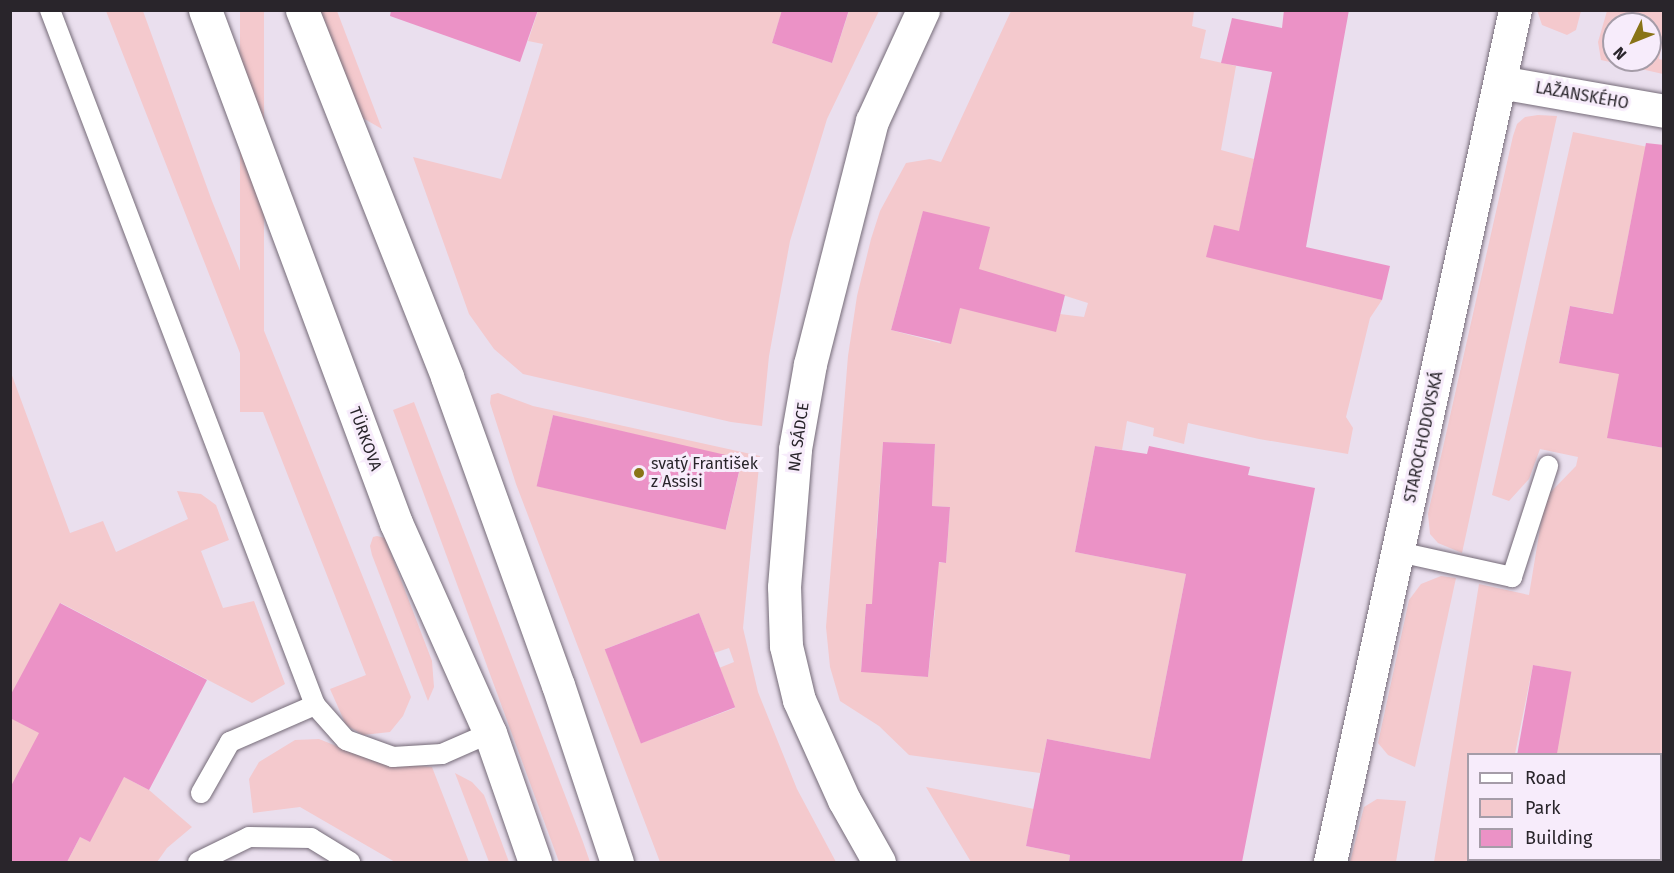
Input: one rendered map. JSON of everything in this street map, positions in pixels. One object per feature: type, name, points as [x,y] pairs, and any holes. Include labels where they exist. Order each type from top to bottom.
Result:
[{"type":"street","name":"TÜRKOVA","points":[[205,10],[396,523],[490,733],[535,862]]},
{"type":"street","points":[[302,10],[447,377],[558,685],[617,862]]},
{"type":"street","name":"NA SÁDCE","points":[[879,862],[844,801],[800,700],[786,646],[784,587],[795,449],[810,364],[872,121],[923,10]]},
{"type":"street","name":"STAROCHODOVSKÁ","points":[[1330,862],[1515,10]]},
{"type":"street","name":"LAŽANSKÉHO","points":[[1500,82],[1664,111]]},
{"type":"lane","points":[[50,10],[315,705],[346,740],[393,757],[442,754],[490,733]]},
{"type":"lane","points":[[1399,552],[1512,577],[1548,466]]},
{"type":"lane","points":[[201,793],[230,742],[315,705]]},
{"type":"lane","points":[[198,862],[249,837],[311,838],[350,862]]},
{"type":"green space","points":[[1537,10],[1581,11],[1576,30],[1567,35],[1542,25]]},
{"type":"green space","points":[[106,11],[143,11],[212,201],[411,697],[403,716],[390,732],[363,735],[346,725],[330,689],[366,675]]},
{"type":"green space","points":[[240,11],[264,11],[264,412],[240,412]]},
{"type":"green space","points":[[321,11],[337,11],[382,129],[361,117]]},
{"type":"green space","points":[[538,11],[782,11],[772,43],[832,63],[849,11],[879,11],[827,119],[790,241],[769,356],[762,426],[731,422],[523,374],[494,349],[469,314],[413,157],[501,179],[543,44],[528,41]]},
{"type":"green space","points":[[1011,11],[1194,11],[1192,26],[1206,30],[1200,58],[1236,66],[1221,150],[1254,159],[1233,263],[1382,300],[1370,318],[1346,417],[1353,428],[1348,454],[1259,439],[1188,423],[1184,444],[1153,436],[1154,428],[1127,421],[1122,450],[1095,446],[1075,552],[1186,574],[1150,759],[1047,739],[1040,773],[909,755],[879,726],[840,701],[830,667],[826,627],[848,356],[857,296],[880,211],[906,163],[930,159],[941,162]],"holes":[[[923,212],[941,341],[940,343],[891,330]],[[1006,277],[1088,303],[1084,317],[1060,314],[1057,327]],[[883,442],[935,444],[932,506],[950,507],[946,563],[891,559],[876,538]],[[866,604],[935,610],[928,677],[861,671]]]},
{"type":"green space","points":[[1607,11],[1663,11],[1662,45],[1662,12]]},
{"type":"green space","points":[[1602,28],[1602,60],[1598,42]]},
{"type":"green space","points":[[1557,116],[1462,553],[1438,543],[1430,534],[1428,514],[1513,136],[1517,124],[1525,117]]},
{"type":"green space","points":[[1573,132],[1663,150],[1634,206],[1619,283],[1663,293],[1608,438],[1663,448],[1663,862],[1532,862],[1662,861],[1662,753],[1555,753],[1571,672],[1533,665],[1515,753],[1467,753],[1467,861],[1497,862],[1434,862],[1479,584],[1529,595],[1545,498],[1576,466],[1578,457],[1540,449],[1529,479],[1509,501],[1492,495]],"holes":[[[1570,306],[1610,313],[1600,370],[1559,362]]]},
{"type":"green space","points":[[10,370],[70,533],[103,521],[116,552],[188,519],[177,491],[201,494],[216,505],[229,540],[201,551],[223,608],[254,601],[285,684],[252,703],[61,603],[11,696]]},
{"type":"green space","points":[[498,393],[533,406],[760,456],[743,628],[758,692],[797,789],[836,862],[660,862],[516,484],[490,403],[491,395]],"holes":[[[553,415],[742,460],[726,529],[537,486]],[[699,613],[714,653],[729,648],[734,662],[719,668],[735,708],[641,743],[605,649]]]},
{"type":"green space","points":[[414,402],[590,862],[559,862],[393,410]]},
{"type":"green space","points":[[373,537],[385,538],[432,661],[434,687],[428,701],[372,555],[370,546]]},
{"type":"green space","points":[[1441,576],[1456,578],[1415,767],[1388,755],[1378,743],[1409,600],[1421,584]]},
{"type":"green space","points":[[11,718],[149,790],[192,827],[167,848],[157,862],[67,862],[80,837],[90,842],[11,788]]},
{"type":"green space","points":[[319,739],[374,761],[432,767],[469,862],[395,862],[300,807],[253,813],[249,779],[259,762],[295,740]]},
{"type":"green space","points":[[455,773],[472,782],[484,795],[509,862],[489,862]]},
{"type":"green space","points":[[926,787],[1034,809],[1026,846],[1070,855],[1069,860],[1084,862],[971,862]]},
{"type":"green space","points":[[1377,799],[1406,801],[1396,862],[1350,862],[1364,807]]},
{"type":"building","points":[[391,10],[538,10],[520,62],[390,16]]},
{"type":"building","points":[[782,10],[849,10],[832,63],[772,43]]},
{"type":"building","points":[[1284,10],[1349,10],[1306,247],[1390,266],[1382,300],[1206,257],[1214,225],[1239,231],[1272,72],[1221,63],[1232,18],[1282,28]]},
{"type":"building","points":[[1646,143],[1664,145],[1664,448],[1607,438],[1619,374],[1559,363],[1570,306],[1613,314]]},
{"type":"building","points":[[923,211],[990,227],[979,269],[1065,295],[1056,332],[960,308],[951,344],[891,330]]},
{"type":"building","name":"svatý František z Assisi","points":[[553,415],[742,459],[726,530],[537,486]]},
{"type":"building","points":[[883,442],[935,444],[932,506],[950,507],[946,563],[939,562],[928,677],[861,672],[866,604],[872,604]]},
{"type":"building","points":[[1095,446],[1147,454],[1149,446],[1250,467],[1248,475],[1315,488],[1242,862],[1069,862],[1070,855],[1026,846],[1047,739],[1150,759],[1186,574],[1075,552]]},
{"type":"building","points":[[60,603],[207,680],[149,790],[124,777],[90,842],[80,837],[67,862],[10,862],[10,788],[39,733],[10,718],[10,696]]},
{"type":"building","points":[[699,613],[735,707],[641,743],[605,649]]},
{"type":"building","points":[[1533,665],[1571,672],[1557,753],[1517,753]]},
{"type":"place","name":"svatý František z Assisi","points":[[639,473]]}]
